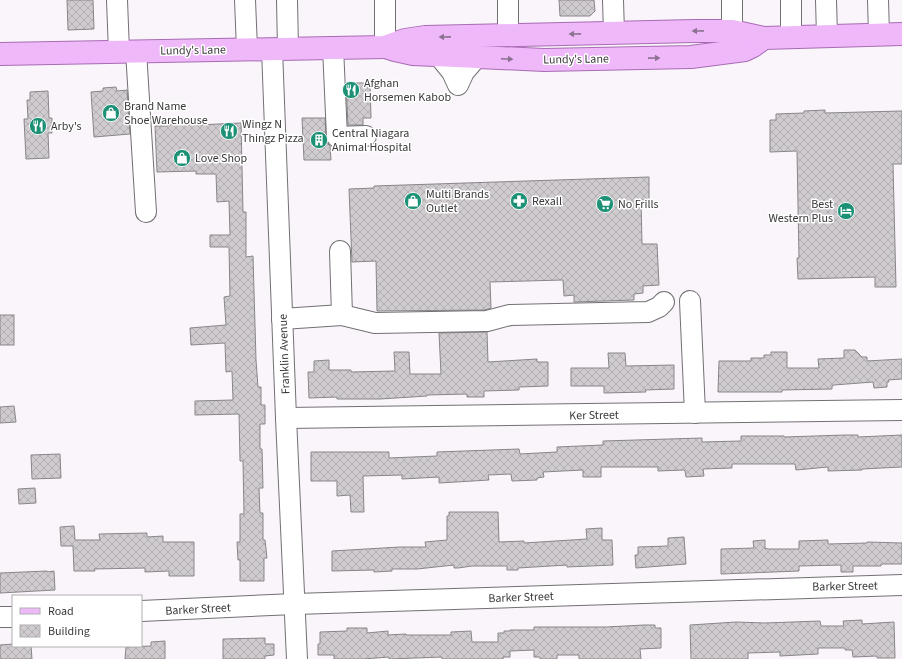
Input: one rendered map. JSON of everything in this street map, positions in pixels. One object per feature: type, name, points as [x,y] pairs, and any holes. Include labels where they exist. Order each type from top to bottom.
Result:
[{"type":"main road","name":"Lundy's Lane","points":[[385,47],[405,40],[425,37],[732,31],[764,38],[791,36],[902,34]]},
{"type":"main road","name":"Lundy's Lane","points":[[0,54],[385,47],[404,52],[476,58],[544,60],[691,57],[746,50],[764,38]]},
{"type":"street","points":[[117,0],[128,51],[146,212]]},
{"type":"street","points":[[245,0],[247,49]]},
{"type":"street","name":"Franklin Avenue","points":[[288,0],[280,48],[282,318],[297,659]]},
{"type":"street","points":[[385,0],[385,47]]},
{"type":"street","points":[[508,0],[508,36]]},
{"type":"street","points":[[613,0],[614,33]]},
{"type":"street","points":[[732,0],[732,31]]},
{"type":"street","points":[[790,0],[791,36]]},
{"type":"street","points":[[826,0],[826,36]]},
{"type":"street","points":[[878,0],[880,34]]},
{"type":"street","points":[[333,47],[337,137],[366,136]]},
{"type":"street","points":[[439,56],[448,66],[458,85],[464,72],[476,58]]},
{"type":"street","points":[[340,251],[342,315]]},
{"type":"street","points":[[282,318],[342,315],[375,323],[487,321],[510,315],[648,312],[659,307],[664,302]]},
{"type":"street","points":[[690,302],[695,414]]},
{"type":"street","name":"Ker Street","points":[[286,418],[695,414],[902,410]]},
{"type":"street","name":"Barker Street","points":[[142,611],[294,604],[902,585]]},
{"type":"street","points":[[0,617],[12,617]]},
{"type":"building","points":[[67,0],[93,0],[94,29],[68,30]]},
{"type":"building","points":[[559,0],[594,0],[595,11],[590,16],[560,16]]},
{"type":"building","points":[[346,83],[370,83],[371,118],[363,118],[363,125],[348,125]]},
{"type":"building","name":"Brand Name Shoe Warehouse","points":[[116,87],[117,91],[127,90],[130,134],[94,137],[91,92],[103,91],[103,88]]},
{"type":"building","name":"Arby's","points":[[48,91],[49,118],[52,118],[52,133],[48,133],[49,158],[26,159],[24,119],[28,119],[27,100],[30,100],[30,92]]},
{"type":"building","name":"Best Western Plus","points":[[825,110],[825,113],[902,111],[902,164],[893,164],[896,287],[875,287],[875,277],[798,279],[797,151],[770,152],[770,120],[776,120],[776,114],[804,113],[804,111]]},
{"type":"building","name":"Central Niagara Animal Hospital","points":[[302,118],[325,118],[326,138],[327,143],[330,146],[331,160],[304,160]]},
{"type":"building","points":[[183,122],[196,125],[241,123],[243,212],[246,212],[246,257],[253,256],[258,387],[261,387],[261,405],[265,405],[265,424],[260,424],[263,488],[259,488],[260,513],[263,513],[263,540],[265,540],[267,558],[264,558],[264,581],[240,581],[240,560],[238,560],[237,542],[240,542],[240,514],[244,514],[243,461],[240,461],[239,414],[195,415],[195,401],[233,400],[232,371],[226,372],[225,343],[191,345],[190,328],[226,325],[224,297],[230,296],[229,247],[210,247],[210,235],[230,235],[229,201],[217,202],[216,174],[196,174],[196,171],[157,172],[155,126],[167,126],[174,123]]},
{"type":"building","points":[[649,177],[649,200],[641,200],[642,244],[657,244],[659,285],[643,286],[643,293],[634,294],[634,300],[574,302],[574,295],[564,296],[563,280],[490,282],[491,308],[485,310],[377,311],[376,261],[352,262],[349,189],[374,188],[374,186]]},
{"type":"building","points":[[0,315],[14,315],[14,345],[0,345]]},
{"type":"building","points":[[487,332],[488,362],[537,359],[537,362],[548,362],[548,386],[519,387],[519,390],[484,391],[484,397],[467,397],[467,394],[427,395],[380,399],[337,399],[337,397],[309,398],[308,372],[314,372],[314,361],[329,360],[329,370],[351,370],[351,372],[395,371],[394,352],[409,352],[410,374],[441,374],[439,333]]},
{"type":"building","points":[[844,350],[855,350],[862,357],[867,357],[867,361],[902,359],[902,379],[888,380],[889,382],[887,382],[887,387],[874,388],[873,382],[834,385],[832,386],[832,389],[782,390],[782,392],[718,392],[719,361],[751,361],[751,358],[764,358],[764,355],[771,355],[771,352],[787,352],[787,368],[819,368],[818,359],[844,358]]},
{"type":"building","points":[[608,353],[625,353],[626,366],[674,365],[674,389],[645,390],[646,392],[604,393],[604,386],[571,386],[571,368],[609,368]]},
{"type":"building","points":[[14,406],[16,422],[0,423],[0,407]]},
{"type":"building","points":[[858,435],[858,437],[902,435],[902,467],[828,471],[828,467],[796,470],[795,464],[732,464],[732,468],[703,469],[704,476],[686,477],[684,470],[658,471],[658,467],[601,467],[601,477],[583,477],[583,470],[543,472],[544,477],[537,478],[537,480],[512,481],[511,474],[488,475],[489,480],[439,483],[439,477],[402,479],[402,475],[363,476],[364,512],[351,512],[350,495],[337,496],[337,481],[311,481],[311,452],[389,452],[389,458],[437,456],[437,452],[519,449],[520,454],[557,452],[557,447],[603,445],[603,441],[702,438],[702,442],[741,441],[741,436],[784,437]]},
{"type":"building","points":[[60,454],[61,478],[32,479],[31,455]]},
{"type":"building","points":[[35,488],[36,503],[19,504],[18,489]]},
{"type":"building","points":[[449,512],[498,512],[499,542],[524,541],[524,543],[587,539],[586,529],[602,528],[602,540],[612,540],[613,565],[567,567],[567,565],[507,570],[507,566],[472,566],[454,568],[454,565],[417,569],[392,569],[392,571],[374,572],[374,570],[332,571],[332,551],[426,547],[425,542],[447,540],[447,516],[449,516]]},
{"type":"building","points":[[74,526],[75,540],[100,540],[99,534],[147,533],[147,537],[163,536],[163,542],[194,542],[194,576],[169,576],[169,571],[145,572],[145,568],[74,571],[73,546],[61,546],[60,527]]},
{"type":"building","points":[[684,537],[686,564],[636,568],[635,555],[638,555],[638,547],[668,546],[668,538]]},
{"type":"building","points":[[765,540],[765,548],[768,549],[799,549],[799,541],[828,540],[828,544],[867,542],[902,543],[902,564],[853,566],[853,572],[841,572],[841,565],[799,566],[799,571],[721,574],[721,549],[754,548],[753,541]]},
{"type":"building","points":[[54,571],[55,590],[0,593],[0,573]]},
{"type":"building","points":[[862,620],[862,624],[894,622],[895,658],[877,658],[877,656],[853,657],[852,650],[845,650],[845,648],[818,648],[818,654],[780,656],[780,652],[748,653],[748,659],[691,659],[690,625],[736,622],[765,623],[820,621],[821,626],[844,626],[843,621]]},
{"type":"building","points":[[655,625],[655,628],[661,628],[661,648],[640,649],[641,659],[579,659],[579,655],[557,655],[557,659],[540,659],[540,657],[534,657],[534,650],[510,651],[510,657],[503,657],[503,659],[442,659],[442,657],[389,659],[389,657],[334,659],[334,655],[318,655],[320,632],[347,631],[347,628],[367,628],[367,633],[388,631],[388,635],[451,635],[451,632],[471,631],[472,642],[498,642],[498,633],[504,633],[504,631],[510,630],[534,630],[534,627],[606,627]]},
{"type":"building","points":[[265,638],[265,644],[274,644],[274,655],[265,656],[265,659],[223,659],[223,639]]},
{"type":"building","points":[[165,641],[165,659],[125,659],[126,647],[151,646],[151,642]]},
{"type":"building","points":[[12,644],[12,647],[31,647],[32,659],[0,659],[0,645]]},
{"type":"place","name":"Afghan Horsemen Kabob","points":[[351,90]]},
{"type":"place","name":"Brand Name Shoe Warehouse","points":[[111,113]]},
{"type":"place","name":"Arby's","points":[[38,126]]},
{"type":"place","name":"Wingz N Thingz Pizza","points":[[229,131]]},
{"type":"place","name":"Central Niagara Animal Hospital","points":[[319,140]]},
{"type":"place","name":"Love Shop","points":[[182,158]]},
{"type":"place","name":"Multi Brands Outlet","points":[[413,201]]},
{"type":"place","name":"Rexall","points":[[519,201]]},
{"type":"place","name":"No Frills","points":[[605,204]]},
{"type":"place","name":"Best Western Plus","points":[[846,211]]}]
